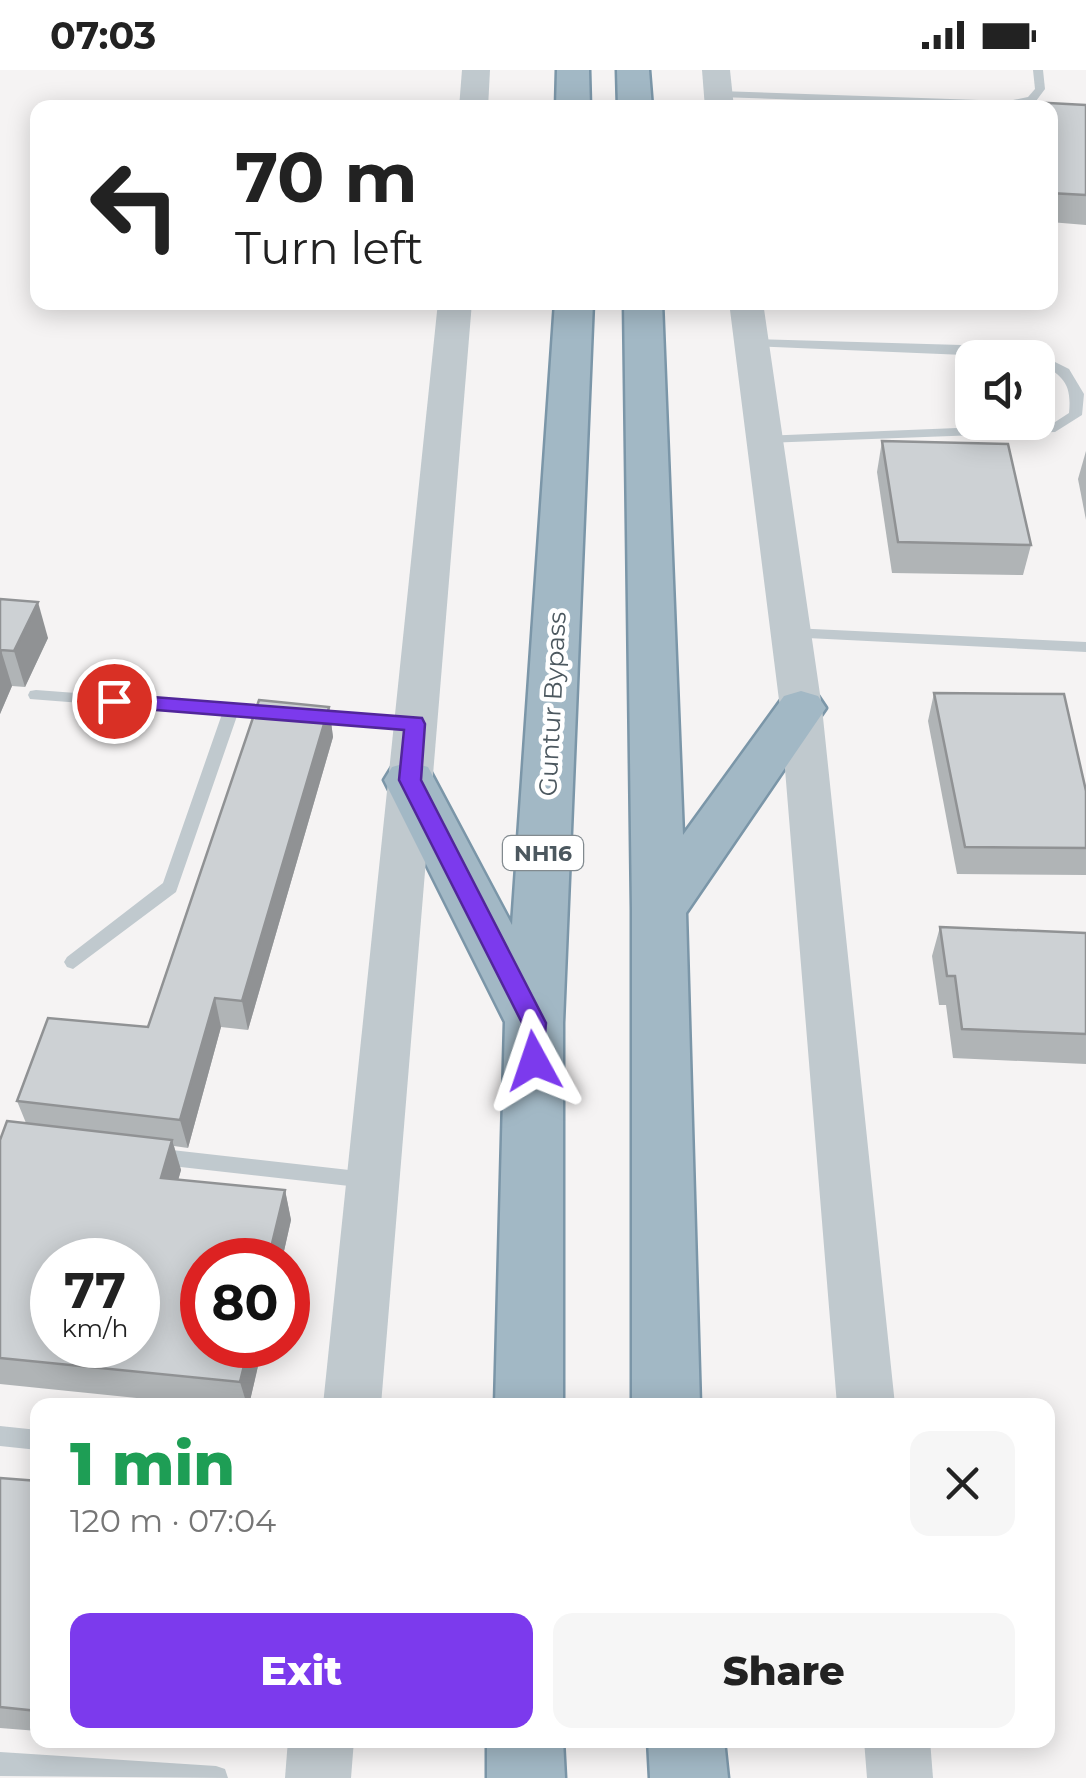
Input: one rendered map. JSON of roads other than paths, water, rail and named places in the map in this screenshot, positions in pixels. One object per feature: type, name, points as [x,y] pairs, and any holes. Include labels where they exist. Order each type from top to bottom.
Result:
[{"type":"highway","points":[[572,70],[573,100]]},
{"type":"highway","points":[[633,70],[635,100]]},
{"type":"highway","name":"Guntur Bypass","points":[[529,1398],[534,1023],[574,310]]},
{"type":"highway","points":[[643,310],[659,910],[666,1398]]},
{"type":"highway","points":[[659,910],[801,708]]},
{"type":"highway","points":[[410,780],[534,1023]]},
{"type":"highway","points":[[525,1748],[526,1778]]},
{"type":"highway","points":[[687,1748],[689,1778]]},
{"type":"street","points":[[474,100],[476,70]]},
{"type":"street","points":[[353,1398],[453,310]]},
{"type":"street","points":[[749,323],[801,708],[865,1398]]},
{"type":"street","points":[[318,1778],[320,1748]]},
{"type":"street","points":[[898,1748],[900,1778]]},
{"type":"lane","points":[[1032,100],[1040,90],[1038,70]]},
{"type":"lane","points":[[718,90],[925,100]]},
{"type":"lane","points":[[749,323],[1024,354],[1064,372],[1078,394],[1075,415],[1054,428],[764,439]]},
{"type":"lane","points":[[791,633],[1086,647]]},
{"type":"lane","points":[[36,696],[415,724]]},
{"type":"lane","points":[[73,962],[170,887],[230,710]]},
{"type":"lane","points":[[137,1154],[372,1180]]},
{"type":"lane","points":[[0,1436],[30,1439]]},
{"type":"lane","points":[[0,1764],[216,1778]]}]
